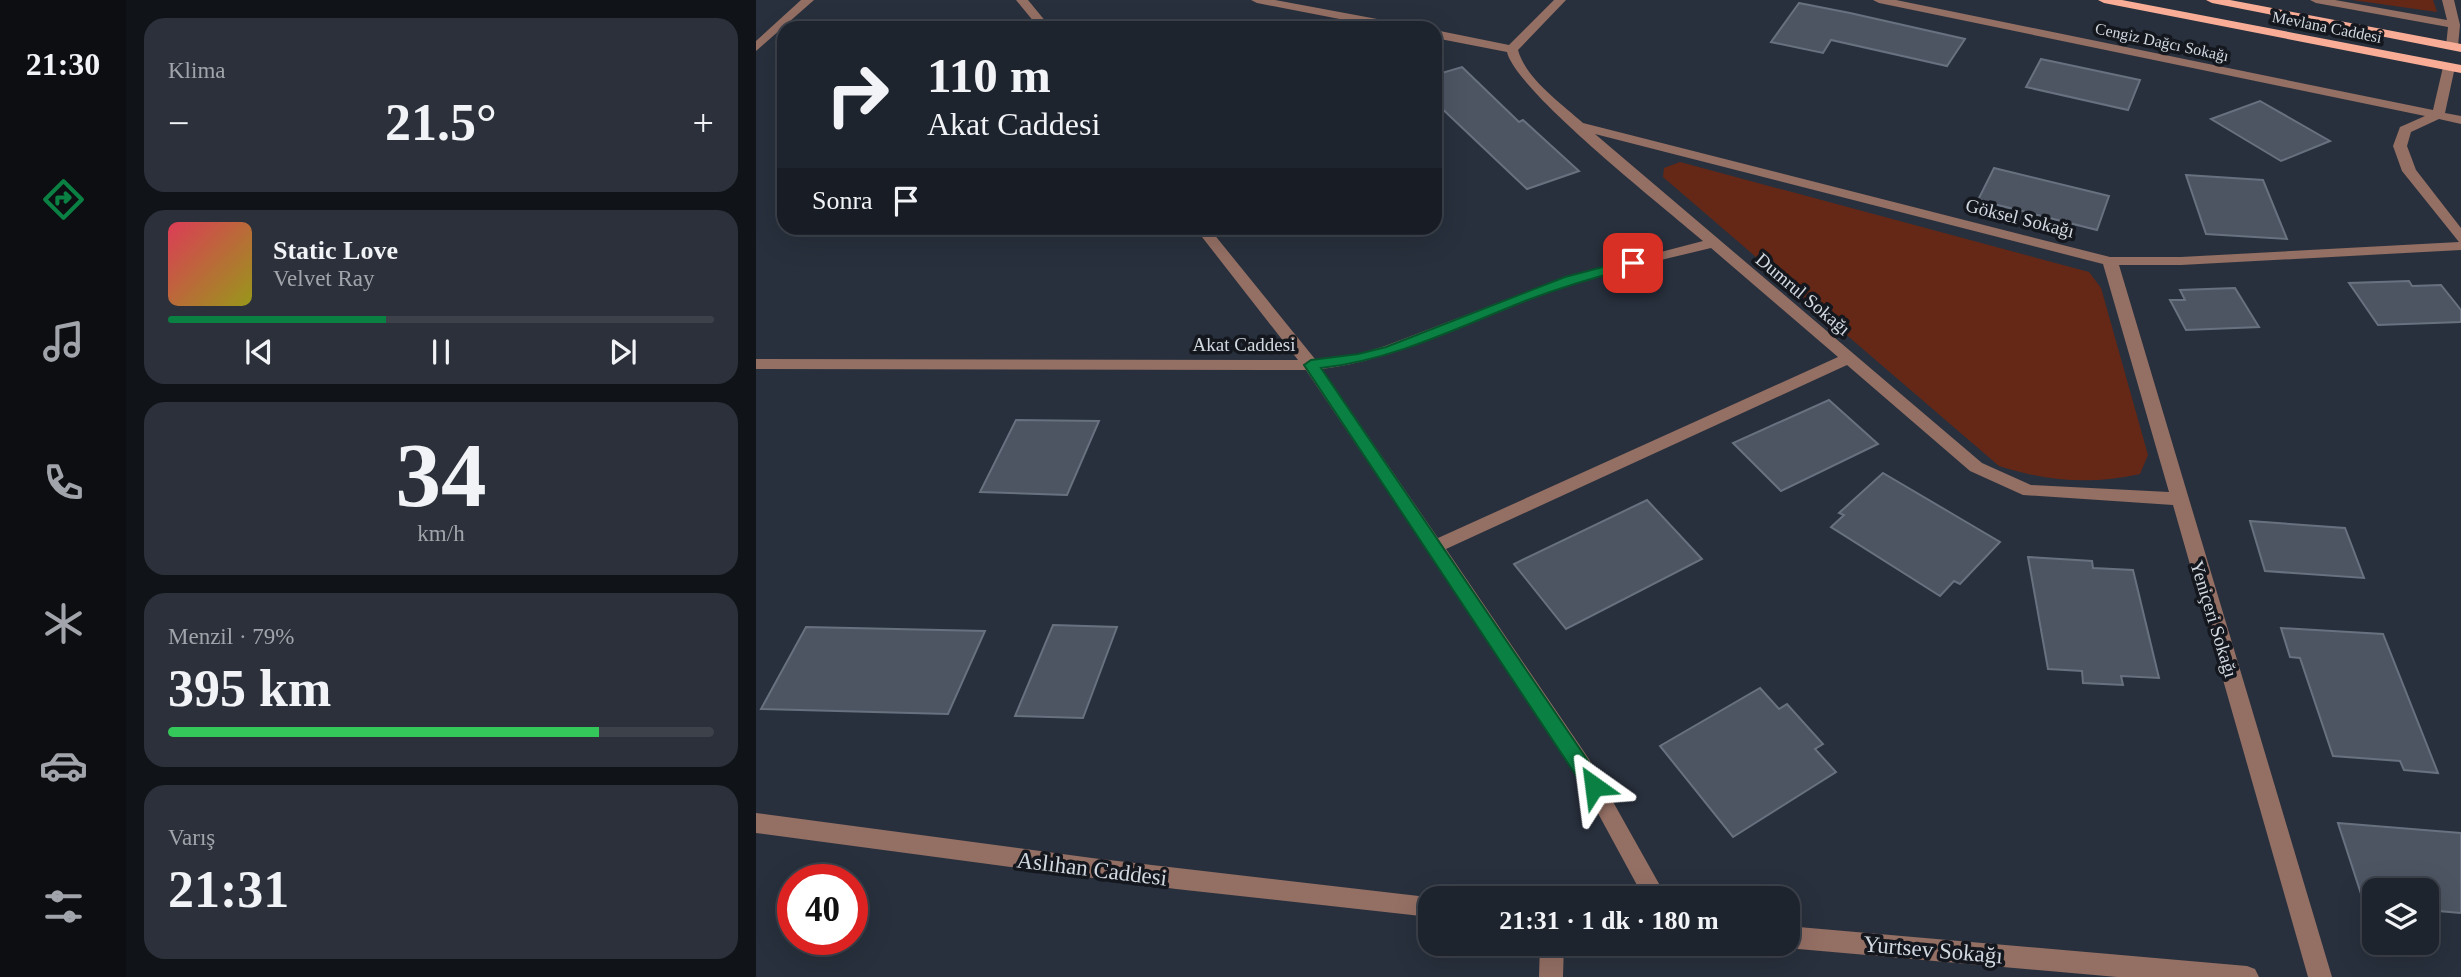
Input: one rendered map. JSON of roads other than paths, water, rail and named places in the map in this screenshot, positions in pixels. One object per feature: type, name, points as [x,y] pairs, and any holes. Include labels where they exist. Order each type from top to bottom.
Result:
[{"type":"main road","name":"Mevlana Caddesi","points":[[2104,0],[2455,68]]},
{"type":"main road","name":"Mevlana Caddesi","points":[[2212,0],[2457,47]]},
{"type":"street","points":[[785,21],[808,0]]},
{"type":"street","points":[[1023,0],[1040,21]]},
{"type":"street","points":[[1257,0],[1367,21]]},
{"type":"street","points":[[1442,35],[1512,49],[1560,0]]},
{"type":"street","name":"Cengiz Dağcı Sokağı","points":[[1879,0],[2461,120]]},
{"type":"street","points":[[2316,0],[2454,25]]},
{"type":"street","points":[[2448,0],[2457,47]]},
{"type":"street","points":[[756,47],[777,28]]},
{"type":"street","name":"Dumrul Sokağı","points":[[1512,49],[1515,61],[1527,77],[1579,127],[1976,467],[2029,491],[2179,499]]},
{"type":"street","points":[[2455,68],[2438,115],[2405,130],[2400,146],[2409,171],[2461,238]]},
{"type":"street","name":"Göksel Sokağı","points":[[1579,127],[2110,261],[2181,261],[2461,246]]},
{"type":"street","points":[[1208,235],[1311,365],[1582,765],[1649,886]]},
{"type":"street","name":"Akat Caddesi","points":[[756,364],[1311,365],[1359,359],[1391,350],[1570,280],[1712,243]]},
{"type":"street","name":"Yeniçeri Sokağı","points":[[2110,261],[2320,977]]},
{"type":"street","points":[[1434,547],[1849,358]]},
{"type":"street","name":"Aslıhan Caddesi","points":[[756,823],[1066,866],[1302,894],[1418,904]]},
{"type":"street","name":"Yurtsev Sokağı","points":[[1800,938],[2248,977]]},
{"type":"street","points":[[1550,977],[1551,956]]}]
